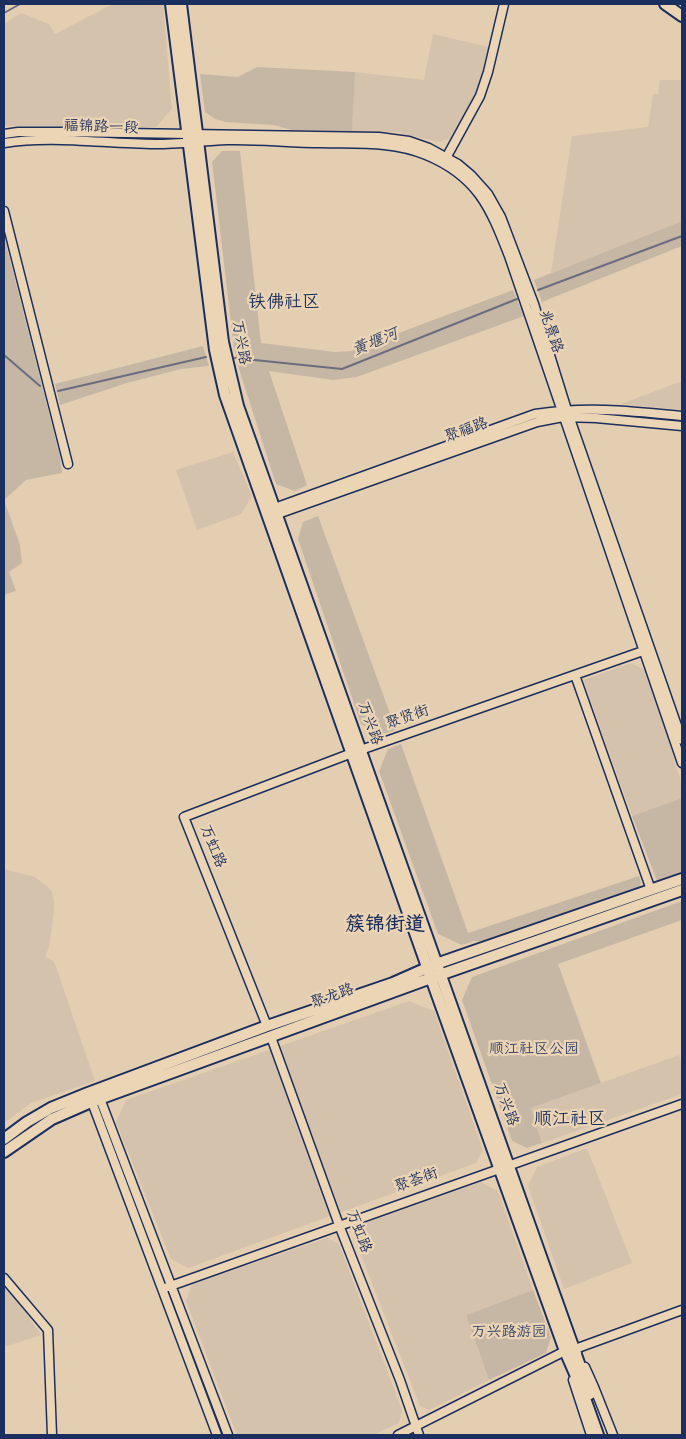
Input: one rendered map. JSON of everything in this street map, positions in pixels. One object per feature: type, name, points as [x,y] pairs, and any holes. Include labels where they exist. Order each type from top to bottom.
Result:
[{"type":"main road","points":[[171,4],[192,138]]},
{"type":"main road","name":"万兴路","points":[[181,4],[192,138],[222,342],[238,406],[271,513],[434,971],[510,1164],[570,1350],[604,1435]]},
{"type":"main road","points":[[665,4],[682,16]]},
{"type":"main road","name":"聚龙路","points":[[4,1139],[51,1108],[94,1096],[271,1037],[434,971],[682,879]]},
{"type":"main road","name":"聚龙路","points":[[4,1152],[52,1119],[94,1096],[267,1026],[393,983],[682,890]]},
{"type":"main road","points":[[434,971],[499,1168],[570,1350],[598,1435]]},
{"type":"street","points":[[446,158],[480,96],[488,72],[504,4]]},
{"type":"street","name":"福锦路一段","points":[[4,134],[18,132],[192,138]]},
{"type":"street","name":"兆景路","points":[[192,138],[379,137],[409,141],[429,148],[446,158],[471,175],[488,194],[501,216],[534,304],[566,413],[643,651],[682,763]]},
{"type":"street","name":"福锦路一段","points":[[4,143],[37,140],[192,138]]},
{"type":"street","name":"兆景路","points":[[192,138],[379,144],[420,152],[455,170],[484,198],[494,216],[509,256],[682,740]]},
{"type":"street","points":[[4,211],[68,464]]},
{"type":"street","points":[[566,413],[601,409],[682,416]]},
{"type":"street","name":"聚福路","points":[[271,513],[566,413],[596,418],[682,426]]},
{"type":"street","name":"聚贤街","points":[[184,817],[357,751],[643,651]]},
{"type":"street","points":[[575,675],[651,890]]},
{"type":"street","name":"万虹路","points":[[184,817],[267,1026]]},
{"type":"street","name":"万虹路","points":[[271,1037],[339,1225],[418,1431]]},
{"type":"street","points":[[94,1096],[171,1285],[228,1435]]},
{"type":"street","points":[[94,1096],[162,1289],[217,1435]]},
{"type":"street","name":"聚荟街","points":[[162,1289],[682,1104]]},
{"type":"street","points":[[4,1278],[48,1330],[52,1435]]},
{"type":"street","points":[[398,1435],[418,1431],[570,1350],[682,1310]]},
{"type":"street","points":[[570,1350],[583,1415],[591,1435]]},
{"type":"street","points":[[570,1350],[594,1387],[613,1435]]},
{"type":"shaded area","points":[[113,4],[163,4],[172,109],[156,127],[4,126],[4,24],[21,13],[49,24],[55,34]]},
{"type":"shaded area","points":[[433,34],[489,47],[479,90],[452,138],[438,142],[396,132],[352,131],[355,72],[424,80]]},
{"type":"shaded area","points":[[660,80],[682,80],[682,221],[551,273],[572,136],[648,127],[653,94],[658,94]]},
{"type":"shaded area","points":[[682,381],[682,410],[621,404]]},
{"type":"shaded area","points":[[233,452],[252,496],[241,514],[197,530],[176,470]]},
{"type":"shaded area","points":[[631,663],[645,670],[682,785],[682,798],[632,816],[583,680]]},
{"type":"shaded area","points":[[4,869],[35,877],[52,892],[54,911],[49,947],[45,957],[54,961],[95,1081],[31,1103],[4,1123]]},
{"type":"shaded area","points":[[409,1001],[434,1011],[483,1150],[476,1163],[188,1268],[171,1259],[116,1122],[126,1100]]},
{"type":"shaded area","points":[[679,1055],[682,1065],[682,1094],[542,1143],[531,1108]]},
{"type":"shaded area","points":[[587,1148],[632,1263],[564,1289],[528,1186],[537,1167]]},
{"type":"shaded area","points":[[481,1182],[498,1191],[533,1290],[466,1315],[489,1380],[429,1410],[420,1406],[354,1237],[359,1225]]},
{"type":"shaded area","points":[[327,1238],[339,1244],[402,1410],[399,1423],[373,1435],[237,1435],[186,1301],[192,1284]]},
{"type":"shaded area","points":[[4,1285],[9,1288],[41,1335],[4,1347]]},
{"type":"green space","points":[[257,67],[355,72],[352,131],[292,130],[273,125],[225,122],[215,119],[205,112],[200,74],[238,77]]},
{"type":"green space","points":[[222,151],[240,151],[261,343],[335,352],[351,351],[513,290],[524,316],[357,377],[333,380],[269,371],[307,485],[295,491],[276,484],[234,348],[212,162]]},
{"type":"green space","points":[[682,221],[682,246],[542,302],[534,280]]},
{"type":"green space","points":[[4,236],[60,457],[62,473],[26,480],[4,500]]},
{"type":"green space","points":[[203,346],[209,366],[181,369],[127,383],[60,405],[55,384]]},
{"type":"green space","points":[[4,500],[20,545],[22,563],[9,572],[16,591],[4,595]]},
{"type":"green space","points":[[318,516],[396,730],[382,734],[361,724],[298,539],[303,522]]},
{"type":"green space","points":[[401,744],[468,933],[639,876],[640,887],[482,942],[474,941],[462,945],[438,934],[379,771],[388,749]]},
{"type":"green space","points":[[682,798],[682,873],[657,881],[632,816]]},
{"type":"green space","name":"顺江社区公园","points":[[682,901],[682,920],[558,964],[601,1083],[531,1108],[542,1143],[527,1148],[512,1141],[462,1000],[472,977]]},
{"type":"green space","name":"万兴路游园","points":[[533,1290],[551,1337],[546,1353],[489,1380],[466,1315]]},
{"type":"waterway","points":[[4,13],[20,4]]},
{"type":"waterway","name":"黄堰河","points":[[538,290],[682,236]]},
{"type":"waterway","name":"黄堰河","points":[[235,358],[342,369],[517,299]]},
{"type":"waterway","name":"黄堰河","points":[[4,355],[40,386]]},
{"type":"waterway","name":"黄堰河","points":[[58,391],[206,357]]},
{"type":"district","name":"铁佛社区","points":[[284,305]]},
{"type":"district","name":"簇锦街道","points":[[385,927]]},
{"type":"district","name":"顺江社区","points":[[570,1122]]}]
